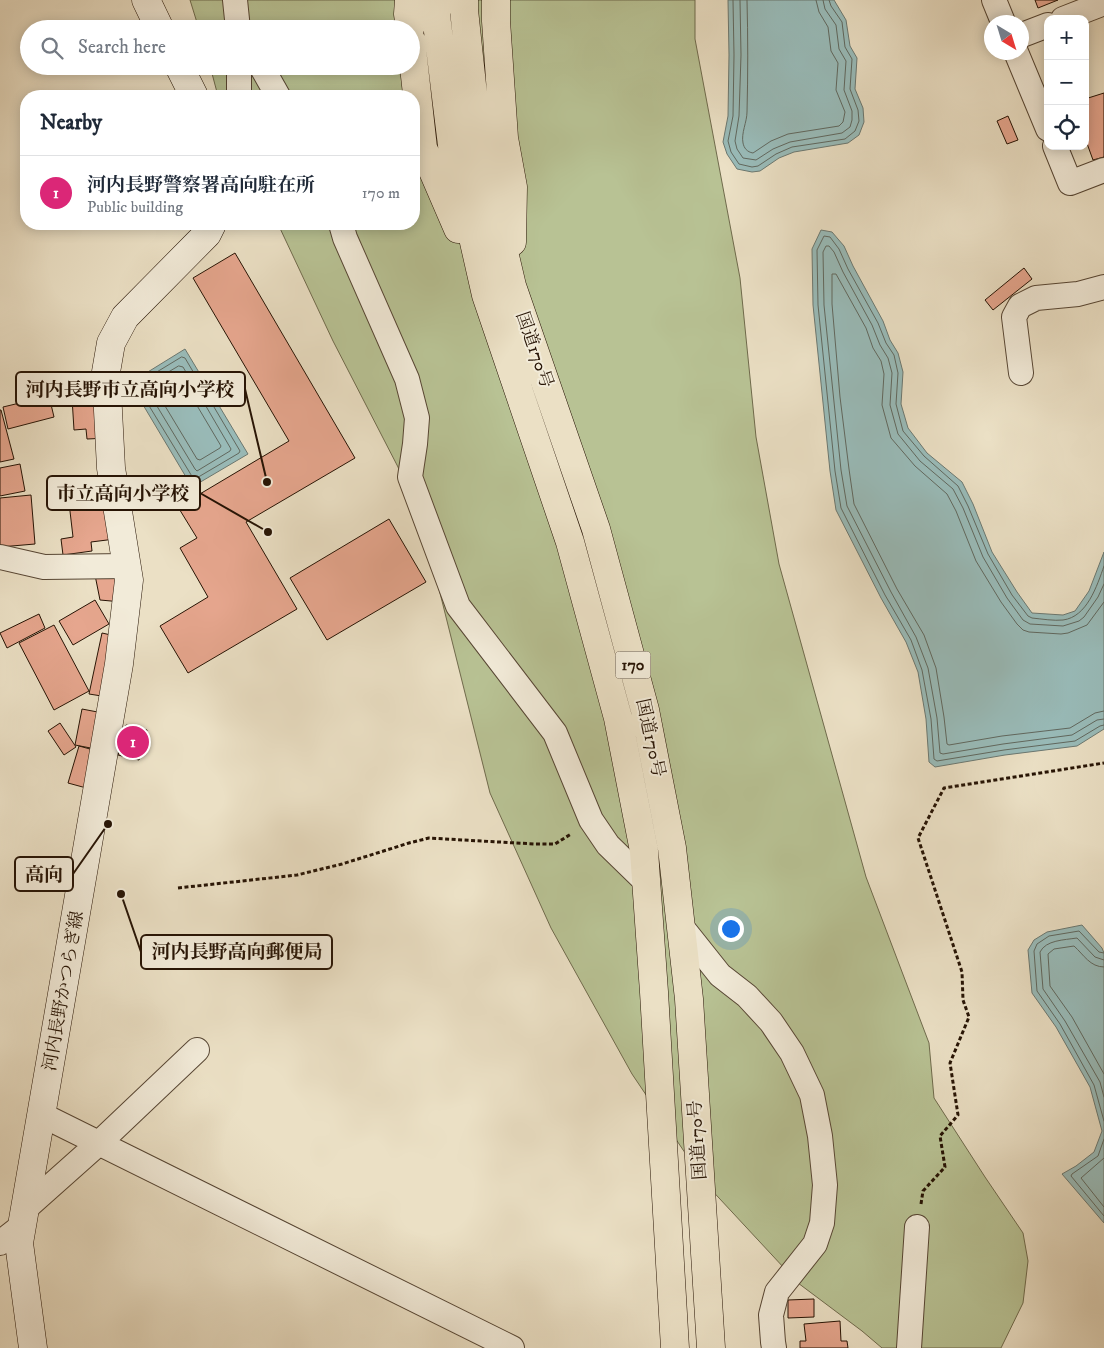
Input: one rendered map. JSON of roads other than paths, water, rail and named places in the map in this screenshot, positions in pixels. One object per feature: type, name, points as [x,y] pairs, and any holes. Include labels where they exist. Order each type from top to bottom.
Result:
[{"type":"highway","points":[[409,0],[409,20]]},
{"type":"highway","name":"国道170号","points":[[437,0],[436,15],[452,145],[486,295],[570,542],[618,718],[644,851],[655,1002],[675,1348]]},
{"type":"highway","name":"国道170号","points":[[464,0],[478,141],[512,286],[596,530],[643,700],[672,848],[689,1000],[711,1348]]},
{"type":"highway","points":[[496,0],[504,138],[513,188],[512,286]]},
{"type":"highway","points":[[415,75],[417,90]]},
{"type":"highway","points":[[420,121],[423,148],[486,295]]},
{"type":"main road","points":[[146,0],[156,20]]},
{"type":"main road","points":[[184,75],[191,90]]},
{"type":"main road","name":"河内長野かつらぎ線","points":[[33,1348],[20,1243],[120,664],[129,580],[111,468],[106,372],[111,343],[125,317],[209,230]]},
{"type":"street","points":[[235,0],[237,20]]},
{"type":"street","points":[[994,0],[1000,15]]},
{"type":"street","points":[[1073,15],[1104,3]]},
{"type":"street","points":[[1029,32],[1044,27]]},
{"type":"street","points":[[1019,60],[1044,119]]},
{"type":"street","points":[[239,75],[239,90]]},
{"type":"street","points":[[266,75],[275,90]]},
{"type":"street","points":[[1057,150],[1070,183],[1104,170]]},
{"type":"street","points":[[343,230],[407,379],[417,418],[410,477],[458,606],[555,733],[591,820],[608,844],[646,882]]},
{"type":"street","points":[[1021,373],[1014,317],[1020,306],[1036,298],[1078,294],[1104,287]]},
{"type":"street","points":[[0,557],[44,567],[126,566]]},
{"type":"street","points":[[681,926],[720,975],[748,996],[771,1022],[792,1053],[812,1095],[820,1136],[825,1186],[822,1223],[815,1244],[777,1292],[771,1315],[774,1348]]},
{"type":"street","points":[[0,1243],[24,1216],[197,1050]]},
{"type":"street","points":[[42,1115],[512,1348]]},
{"type":"street","points":[[909,1348],[917,1227]]},
{"type":"water","points":[[728,0],[834,0],[846,20],[850,46],[857,58],[855,89],[863,108],[864,122],[859,135],[848,143],[794,152],[779,158],[760,171],[752,172],[737,169],[727,154],[723,142],[728,116]]},
{"type":"water","points":[[821,230],[832,232],[844,246],[898,353],[903,372],[901,404],[908,428],[927,453],[962,482],[992,552],[1032,613],[1063,615],[1075,611],[1089,591],[1104,552],[1104,729],[1077,746],[1005,755],[935,767],[929,762],[926,719],[918,672],[906,642],[836,510],[830,471],[813,305],[812,249]]},
{"type":"water","points":[[185,349],[248,454],[192,487],[130,383]]},
{"type":"water","points":[[1082,925],[1102,948],[1104,953],[1104,1223],[1062,1174],[1094,1152],[1102,1131],[1090,1087],[1056,1027],[1032,993],[1028,950],[1034,940],[1047,932]]},
{"type":"place","name":"河内長野市立高向小学校","points":[[267,482]]},
{"type":"place","name":"市立高向小学校","points":[[268,532]]},
{"type":"place","name":"河内長野警察署高向駐在所","points":[[133,742]]},
{"type":"place","name":"高向","points":[[108,824]]},
{"type":"place","name":"河内長野高向郵便局","points":[[121,894]]}]
